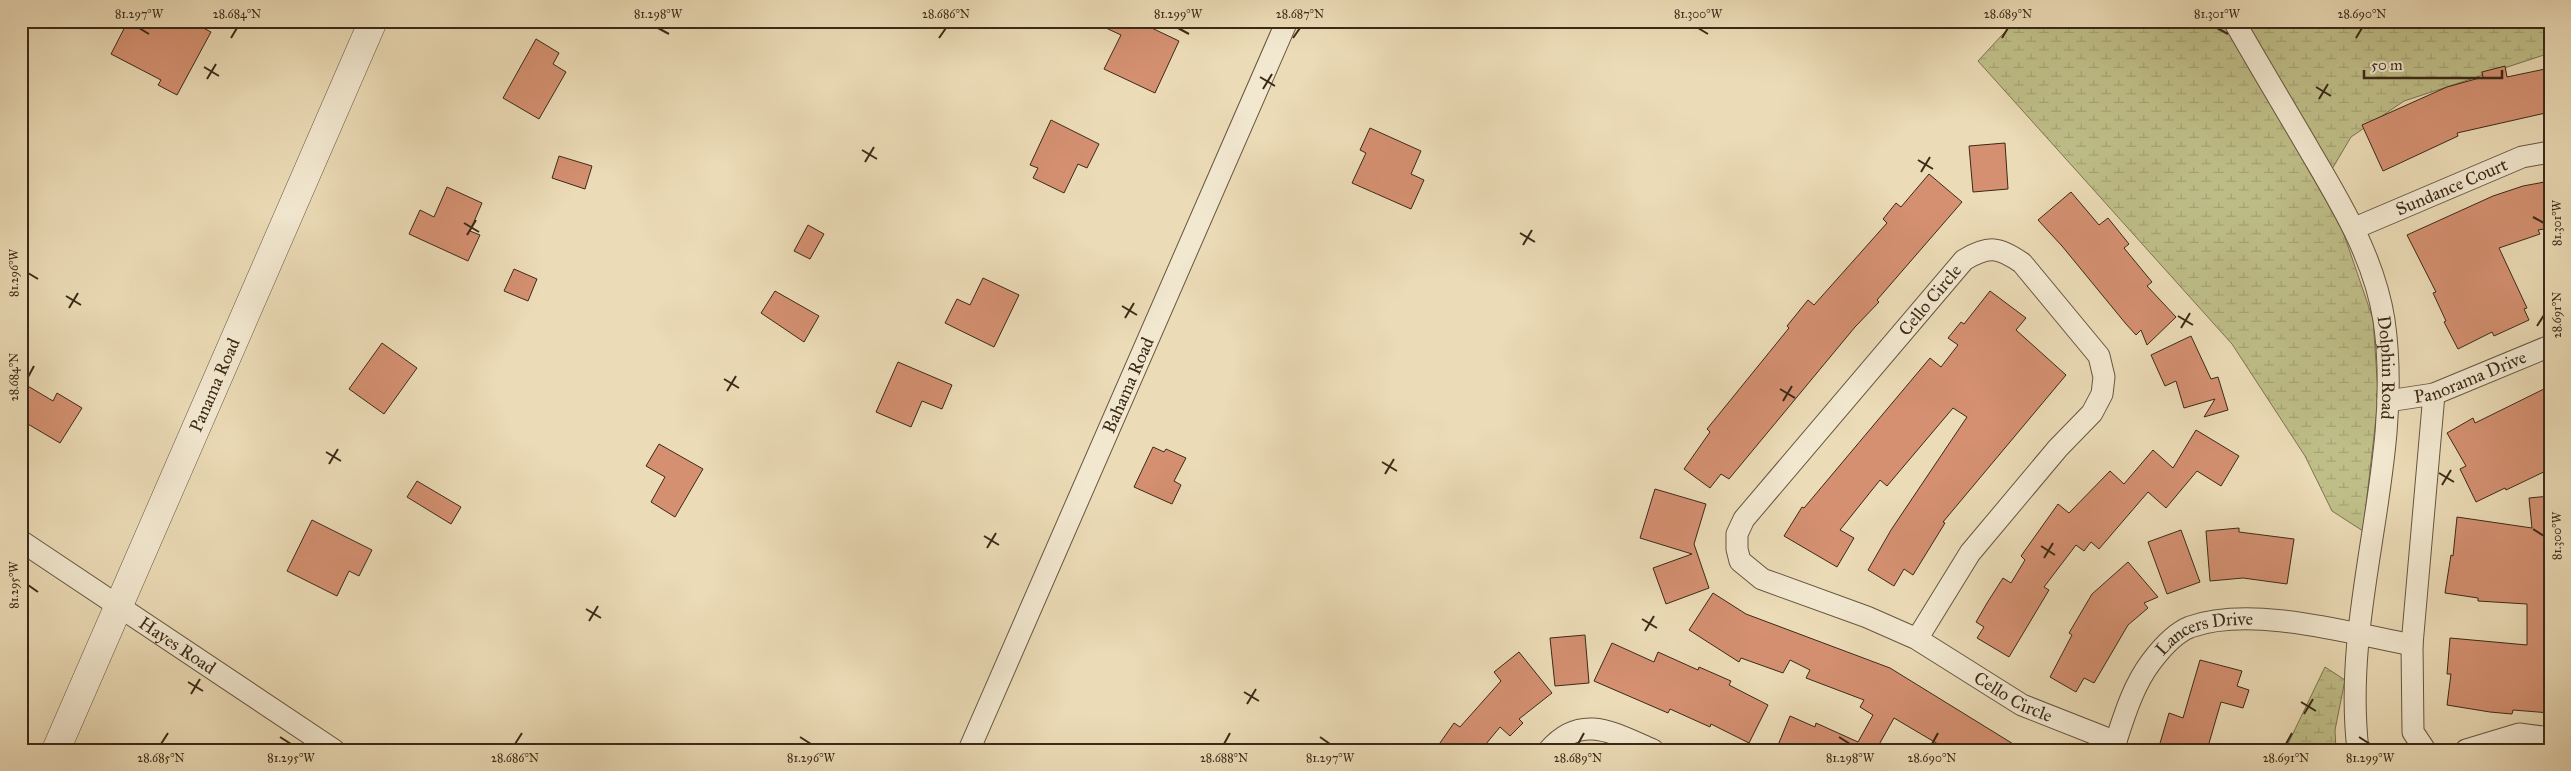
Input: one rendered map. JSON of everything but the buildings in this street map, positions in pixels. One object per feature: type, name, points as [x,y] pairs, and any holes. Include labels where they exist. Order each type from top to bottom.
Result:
[{"type":"street","name":"Panama Road","points":[[56,750],[373,21]]},
{"type":"street","name":"Bahama Road","points":[[969,750],[1287,21]]},
{"type":"street","name":"Dolphin Road","points":[[2234,21],[2355,228],[2372,275],[2384,318],[2388,401],[2355,689],[2358,750]]},
{"type":"street","name":"Sundance Court","points":[[2355,228],[2522,158],[2550,152]]},
{"type":"street","name":"Cello Circle","points":[[1917,639],[1970,553],[2058,448],[2092,413],[2102,394],[2104,377],[2099,356],[2022,263],[2006,252],[1992,249],[1980,251],[1964,260],[1744,519],[1737,534],[1737,549],[1740,561],[1762,580],[1867,617],[1917,639],[2022,705],[2114,746]]},
{"type":"street","name":"Panorama Drive","points":[[2388,401],[2434,394],[2550,346]]},
{"type":"street","points":[[2425,750],[2413,732],[2412,645],[2434,394]]},
{"type":"street","name":"Hayes Road","points":[[21,541],[334,750]]},
{"type":"street","name":"Lancers Drive","points":[[2114,746],[2136,688],[2150,663],[2170,641],[2189,628],[2240,618],[2273,619],[2412,645]]},
{"type":"street","points":[[1549,750],[1569,732],[1586,728],[1605,729],[1653,750]]},
{"type":"street","points":[[2466,750],[2519,734],[2550,738]]},
{"type":"green space","points":[[2015,21],[2223,21],[2339,220],[2373,319],[2378,393],[2376,394],[2378,401],[2363,531],[2332,511],[2305,456],[2232,344],[1978,61]]},
{"type":"green space","points":[[2245,21],[2550,21],[2550,53],[2404,101],[2351,137],[2332,169]]},
{"type":"green space","points":[[2325,667],[2345,680],[2335,730],[2336,750],[2285,750]]}]
